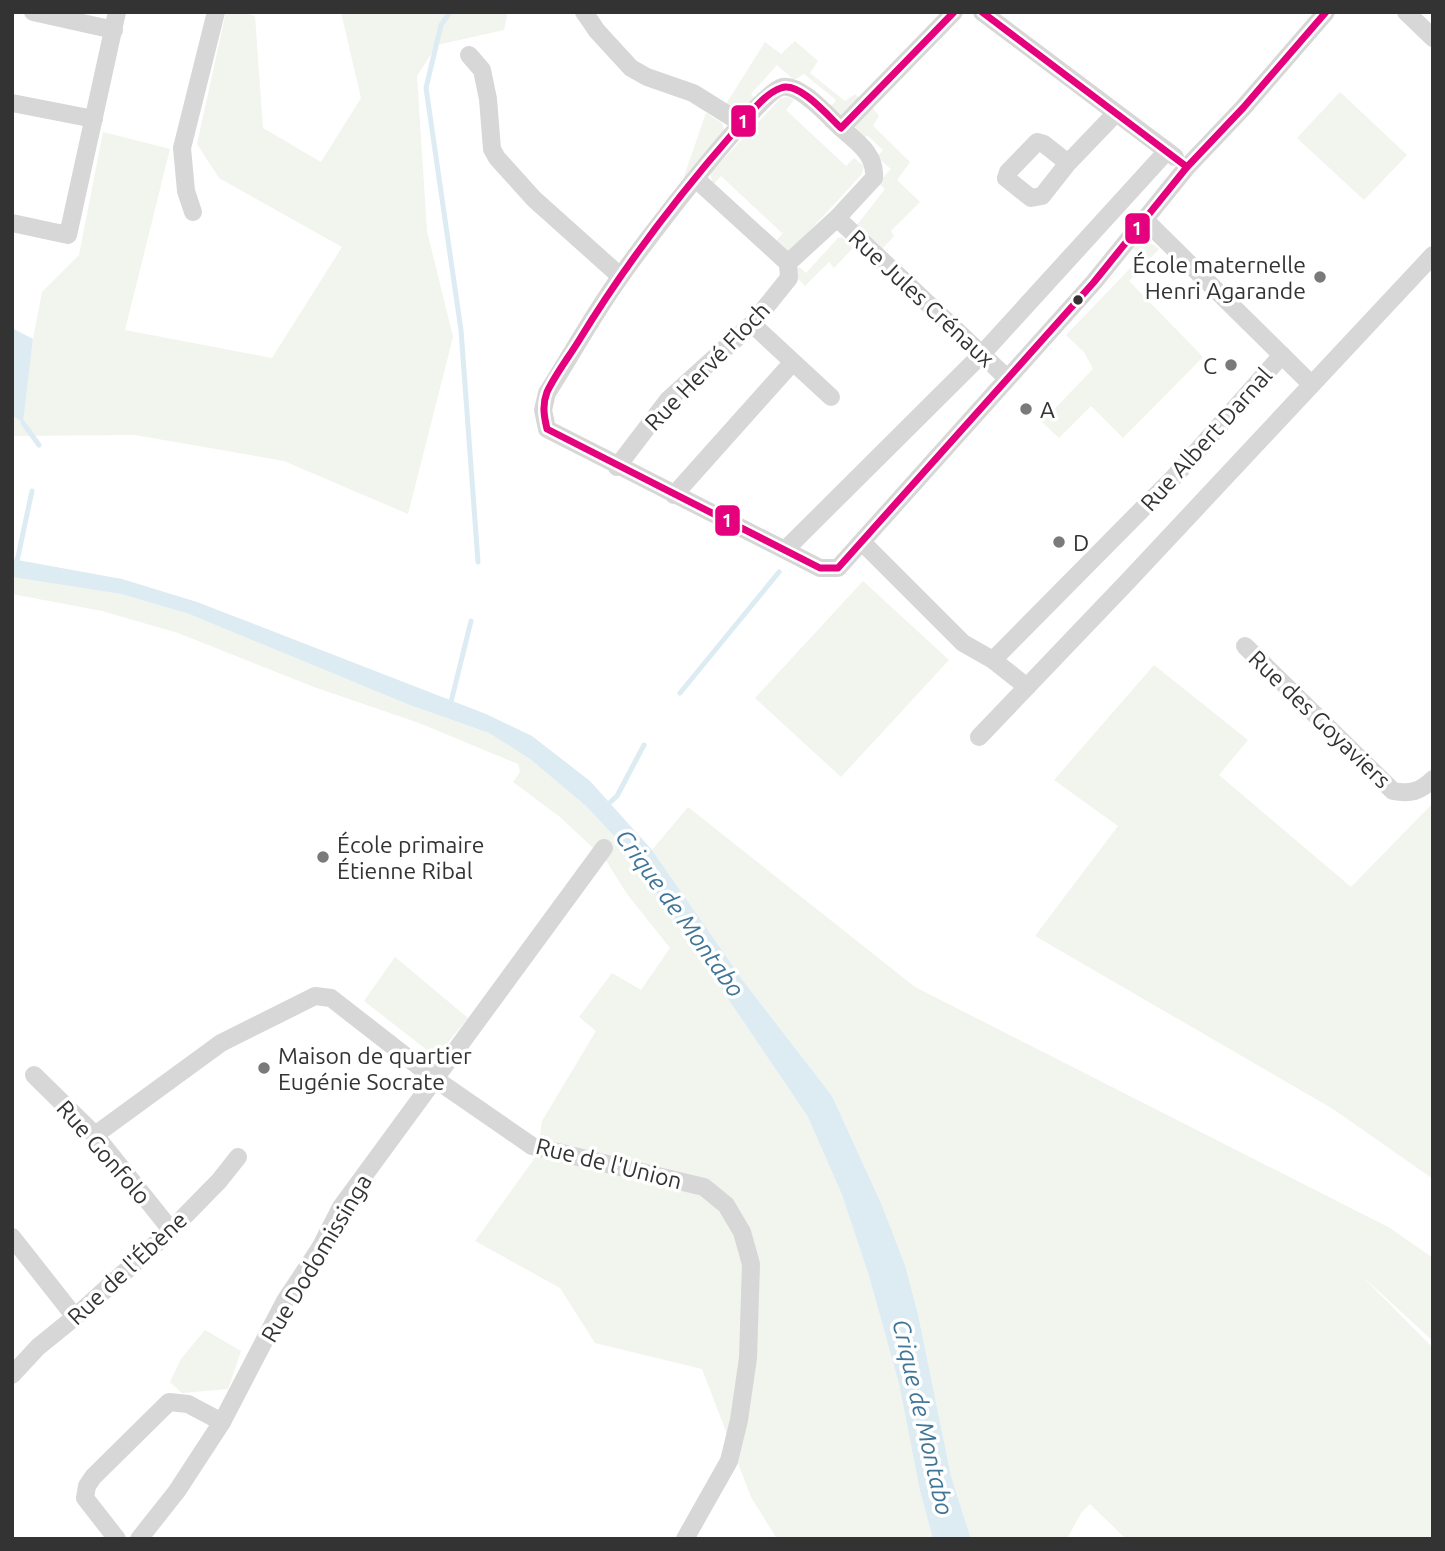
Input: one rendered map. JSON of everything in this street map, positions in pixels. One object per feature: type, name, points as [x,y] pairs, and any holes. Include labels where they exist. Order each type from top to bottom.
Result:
[{"type":"street","points":[[12,223],[68,235],[116,21],[33,12]]},
{"type":"street","points":[[193,212],[186,191],[182,148],[216,12]]},
{"type":"street","points":[[584,12],[597,31],[631,68],[647,77],[693,93],[741,123]]},
{"type":"street","points":[[841,128],[954,12]]},
{"type":"street","points":[[982,12],[1187,167]]},
{"type":"street","points":[[696,178],[788,263],[871,183],[875,171],[868,153],[799,90],[786,86],[773,91],[741,123],[696,178],[620,276],[548,393],[543,410],[547,429],[617,467],[820,568],[838,568],[1094,282],[1187,167],[1243,108],[1326,12]]},
{"type":"street","points":[[1406,12],[1433,38]]},
{"type":"street","points":[[469,55],[482,70],[488,99],[492,149],[497,158],[534,199],[620,276]]},
{"type":"street","points":[[12,103],[94,120]]},
{"type":"street","points":[[1068,163],[1116,113]]},
{"type":"street","points":[[786,549],[982,354],[1167,151]]},
{"type":"street","name":"Rue Jules Crénaux","points":[[837,218],[1007,378]]},
{"type":"street","name":"Rue Albert Darnal","points":[[993,660],[1174,477],[1282,355],[1144,219]]},
{"type":"street","name":"Rue Albert Darnal","points":[[979,737],[1433,255]]},
{"type":"street","name":"Rue Hervé Floch","points":[[617,467],[668,400],[751,324],[789,278],[788,263]]},
{"type":"street","points":[[751,324],[831,397]]},
{"type":"street","points":[[1282,355],[1311,384]]},
{"type":"street","points":[[674,495],[792,363]]},
{"type":"street","points":[[862,542],[962,643],[993,660],[1027,687]]},
{"type":"street","name":"Rue des Goyaviers","points":[[1245,646],[1393,791],[1409,794],[1425,787],[1433,779]]},
{"type":"street","name":"Rue Dodomissinga","points":[[139,1539],[177,1491],[222,1422],[285,1301],[320,1248],[341,1207],[604,848]]},
{"type":"street","name":"Rue de l'Union","points":[[95,1135],[220,1043],[315,996],[331,998],[435,1079],[532,1146],[704,1188],[726,1205],[741,1232],[751,1264],[748,1359],[739,1420],[729,1461],[685,1539]]},
{"type":"street","name":"Rue Gonfolo","points":[[34,1075],[95,1135],[171,1230]]},
{"type":"street","name":"Rue de l'Ébène","points":[[12,1375],[38,1347],[171,1230],[219,1181],[238,1157]]},
{"type":"street","points":[[12,1237],[75,1317]]},
{"type":"street","points":[[117,1539],[85,1498],[85,1492],[93,1477],[169,1402],[188,1404],[222,1422]]},
{"type":"shaded area","points":[[226,12],[255,16],[263,128],[321,162],[361,98],[341,12],[508,12],[504,30],[437,45],[417,76],[427,231],[453,337],[408,514],[284,461],[135,435],[12,436],[12,415],[23,422],[33,339],[42,292],[79,255],[103,132],[170,149],[125,330],[272,358],[342,247],[219,178],[197,144]]},
{"type":"shaded area","points":[[795,41],[818,61],[810,73],[845,101],[855,94],[860,99],[841,116],[835,115],[828,110],[836,100],[804,74],[794,80],[777,65],[751,94],[757,102],[741,109],[726,104],[765,42],[781,54]]},
{"type":"shaded area","points":[[1340,92],[1407,155],[1364,200],[1297,138]]},
{"type":"shaded area","points":[[781,98],[794,100],[786,110],[846,166],[854,158],[864,166],[862,174],[790,252],[783,251],[774,243],[784,232],[721,176],[713,185],[710,173]]},
{"type":"shaded area","points":[[871,106],[879,116],[873,126],[910,162],[897,180],[920,202],[891,231],[894,236],[882,249],[857,225],[885,189],[878,183],[891,169],[877,157],[883,150],[867,135],[861,142],[852,125]]},
{"type":"shaded area","points":[[706,113],[722,123],[725,132],[682,182]]},
{"type":"shaded area","points":[[842,237],[853,248],[834,268],[829,262],[805,286],[797,278],[796,269],[799,267],[806,273],[838,238]]},
{"type":"shaded area","points":[[1140,241],[1159,249],[1129,281],[1203,357],[1123,438],[1091,406],[1059,438],[1042,422],[1093,369],[1084,352],[1066,335],[1142,256],[1132,248]]},
{"type":"shaded area","points":[[12,577],[121,594],[189,614],[407,704],[489,733],[530,759],[586,806],[628,851],[808,1117],[842,1195],[869,1276],[899,1384],[920,1491],[933,1539],[777,1539],[751,1497],[702,1369],[595,1343],[560,1288],[475,1241],[537,1155],[542,1121],[596,1031],[579,1017],[612,973],[641,990],[670,948],[627,894],[605,859],[560,817],[513,782],[520,772],[518,764],[419,723],[314,687],[178,633],[102,611],[12,594]]},
{"type":"shaded area","points":[[863,581],[949,660],[841,777],[755,698]]},
{"type":"shaded area","points":[[1154,665],[1248,740],[1219,775],[1351,887],[1433,803],[1433,1179],[1333,1109],[1035,936],[1118,826],[1054,780]]},
{"type":"shaded area","points":[[688,807],[915,987],[1390,1228],[1433,1258],[1433,1341],[1361,1275],[1433,1348],[1433,1539],[1126,1539],[1090,1504],[1081,1513],[1067,1539],[971,1539],[951,1476],[918,1314],[905,1265],[881,1203],[832,1096],[744,982],[652,850]]},
{"type":"shaded area","points":[[395,957],[468,1018],[436,1057],[364,1001]]},
{"type":"shaded area","points":[[205,1330],[241,1351],[228,1389],[182,1393],[170,1382],[181,1359]]},
{"type":"water","points":[[12,328],[33,339],[23,423],[12,415]]},
{"type":"water","name":"Crique de Montabo","points":[[12,559],[122,579],[197,602],[486,714],[532,736],[590,781],[652,850],[744,982],[832,1096],[881,1203],[905,1265],[918,1314],[951,1476],[971,1539],[933,1539],[920,1491],[899,1384],[869,1276],[842,1195],[808,1117],[628,851],[586,806],[530,759],[489,733],[407,704],[189,614],[121,594],[12,577]]},
{"type":"waterway","points":[[450,12],[441,25],[426,88],[461,330],[478,562]]},
{"type":"waterway","points":[[23,423],[39,445]]},
{"type":"waterway","points":[[16,566],[32,491]]},
{"type":"waterway","points":[[680,693],[779,572]]},
{"type":"waterway","points":[[450,706],[471,621]]},
{"type":"waterway","points":[[605,807],[617,796],[644,745]]},
{"type":"transit line","name":"1","points":[[954,12],[841,128],[813,101],[788,87],[774,91],[756,107],[671,207],[595,314],[547,392],[544,401],[547,429],[820,568],[838,568],[1094,282],[1187,167],[1243,108],[1326,12]]},
{"type":"transit line","name":"1","points":[[982,12],[1187,167]]},
{"type":"place","name":"École maternelle Henri Agarande","points":[[1320,277]]},
{"type":"place","name":"C","points":[[1231,365]]},
{"type":"place","name":"A","points":[[1026,409]]},
{"type":"place","name":"D","points":[[1059,542]]},
{"type":"place","name":"École primaire Étienne Ribal","points":[[323,857]]},
{"type":"place","name":"Maison de quartier Eugénie Socrate","points":[[264,1068]]}]
